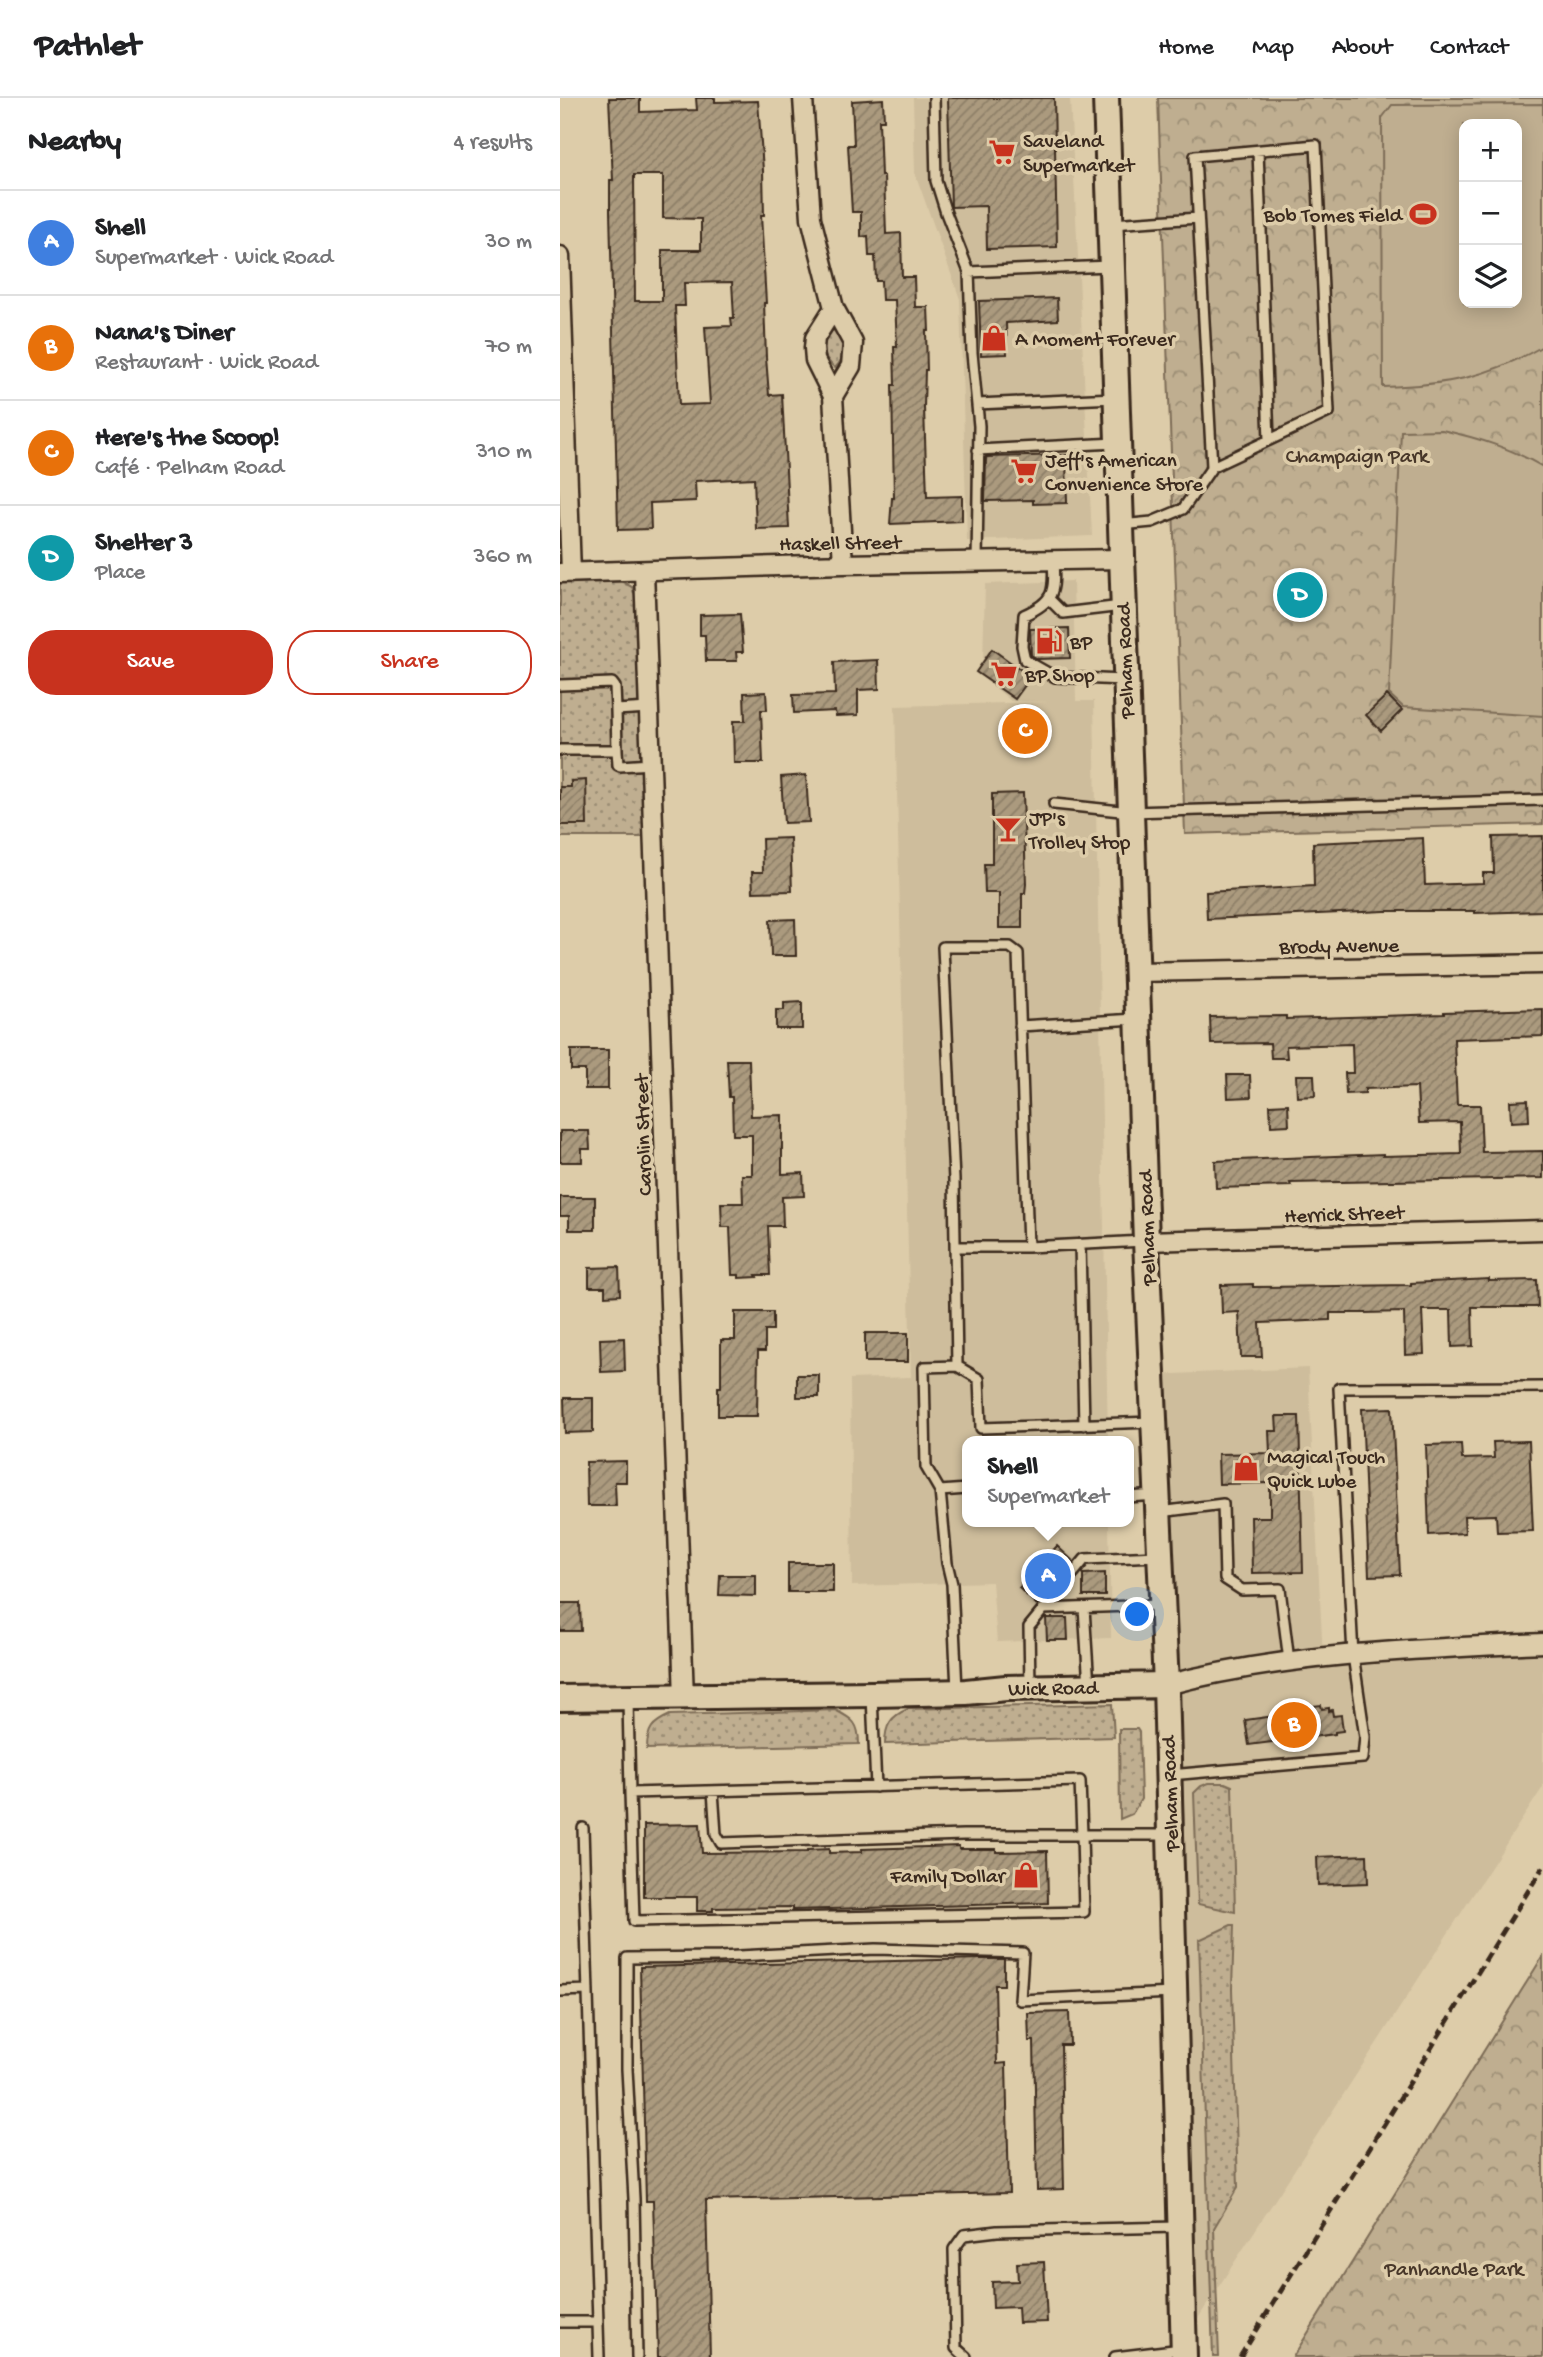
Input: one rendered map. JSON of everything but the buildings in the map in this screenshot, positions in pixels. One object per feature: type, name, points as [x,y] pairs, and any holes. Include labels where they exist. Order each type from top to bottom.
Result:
[{"type":"main road","name":"Pelham Road","points":[[1106,98],[1146,1241],[1166,1685],[1184,2353]]},
{"type":"main road","name":"Wick Road","points":[[560,1698],[872,1694],[1030,1687],[1166,1685]]},
{"type":"street","points":[[803,98],[808,202],[834,308],[851,336],[854,350],[851,366],[833,396]]},
{"type":"street","points":[[560,256],[565,573]]},
{"type":"street","points":[[834,308],[816,338],[814,360],[833,396],[843,564]]},
{"type":"street","name":"Haskell Street","points":[[565,573],[1121,559]]},
{"type":"street","name":"Carolin Street","points":[[644,571],[684,1698]]},
{"type":"street","name":"Brody Avenue","points":[[1136,972],[1543,964]]},
{"type":"street","name":"Herrick Street","points":[[1146,1241],[1543,1230]]},
{"type":"street","name":"Wick Road","points":[[1166,1685],[1198,1676],[1289,1661],[1435,1648],[1543,1643]]},
{"type":"lane","points":[[934,98],[936,181],[969,272],[977,404],[977,562]]},
{"type":"lane","points":[[1119,525],[1152,522],[1183,509],[1212,467],[1329,412],[1316,145],[1195,156],[1212,467]]},
{"type":"lane","points":[[1258,151],[1269,440]]},
{"type":"lane","points":[[1110,224],[1198,218]]},
{"type":"lane","points":[[969,272],[1111,266]]},
{"type":"lane","points":[[977,404],[1115,398]]},
{"type":"lane","points":[[978,450],[1117,443]]},
{"type":"lane","points":[[1053,561],[1054,580],[1050,600],[1039,609],[1024,615],[1022,646],[1025,660],[1055,677],[1125,680]]},
{"type":"lane","points":[[1050,600],[1063,613],[1122,606]]},
{"type":"lane","points":[[560,685],[612,683],[615,687],[618,765],[651,764]]},
{"type":"lane","points":[[616,710],[649,708]]},
{"type":"lane","points":[[560,750],[617,750]]},
{"type":"lane","points":[[1054,804],[1130,812],[1543,800]]},
{"type":"lane","points":[[957,1366],[943,947],[1010,947],[1018,953],[1028,1247]]},
{"type":"lane","points":[[1020,1026],[1138,1019]]},
{"type":"lane","points":[[955,1247],[1028,1247],[1146,1241]]},
{"type":"lane","points":[[1080,1244],[1084,1425]]},
{"type":"lane","points":[[957,1692],[952,1584],[947,1563],[940,1491],[926,1467],[924,1367],[957,1366],[979,1379],[981,1428],[1154,1422]]},
{"type":"lane","points":[[1169,1775],[1363,1758],[1365,1737],[1353,1655],[1339,1388],[1543,1387]]},
{"type":"lane","points":[[940,1491],[962,1489]]},
{"type":"lane","points":[[1134,1498],[1158,1504],[1223,1504],[1225,1579],[1242,1590],[1280,1589],[1289,1661]]},
{"type":"lane","points":[[1030,1687],[1029,1626],[1085,1559],[1160,1556]]},
{"type":"lane","points":[[1043,1609],[1163,1605]]},
{"type":"lane","points":[[1084,1608],[1089,1686]]},
{"type":"lane","points":[[872,1694],[876,1787]]},
{"type":"lane","points":[[628,1698],[630,1793],[634,1921],[1084,1912],[1080,1781],[630,1793]]},
{"type":"lane","points":[[713,1791],[716,1834],[721,1843],[950,1836],[1170,1835]]},
{"type":"lane","points":[[583,1828],[599,2357]]},
{"type":"lane","points":[[637,2357],[634,2199],[627,2069],[627,1958],[720,1957],[875,1949],[1023,1953],[1020,2000],[1174,1993]]},
{"type":"lane","points":[[560,1991],[588,1990]]},
{"type":"lane","points":[[966,2357],[956,2348],[954,2249],[964,2235],[997,2231],[1181,2227]]},
{"type":"lane","points":[[560,2322],[598,2322]]},
{"type":"lane","points":[[1115,2357],[1184,2353]]},
{"type":"shaded area","points":[[913,98],[1070,98],[1092,536],[967,541],[960,299],[915,173]]},
{"type":"shaded area","points":[[1073,581],[1076,701],[1094,701],[1108,1436],[962,1436],[962,1527],[1109,1527],[1111,1638],[997,1642],[992,1582],[852,1586],[850,1379],[911,1377],[895,706],[1050,702],[1011,701],[976,672],[983,662],[985,584]]},
{"type":"shaded area","points":[[1308,1368],[1323,1657],[1543,1643],[1543,1787],[1184,2340],[1152,1375]]},
{"type":"green space","name":"Champaign Park","points":[[1158,98],[1543,98],[1543,824],[1185,834]]},
{"type":"green space","name":"Bob Tomes Field","points":[[1543,104],[1543,346],[1503,366],[1466,378],[1383,387],[1382,118],[1392,105]]},
{"type":"green space","points":[[833,330],[844,342],[842,358],[835,368],[824,354],[823,348],[824,338]]},
{"type":"green space","points":[[1442,430],[1494,444],[1543,467],[1543,716],[1403,707],[1389,694],[1401,431]]},
{"type":"green space","points":[[621,581],[632,587],[637,600],[645,837],[560,837],[560,583]]},
{"type":"green space","points":[[1112,1704],[1114,1737],[885,1744],[890,1722],[908,1709]]},
{"type":"green space","points":[[835,1710],[854,1722],[859,1744],[647,1749],[652,1728],[670,1715]]},
{"type":"green space","points":[[1119,1729],[1137,1729],[1139,1732],[1141,1799],[1132,1814],[1120,1819]]},
{"type":"green space","points":[[1209,1783],[1232,1786],[1235,1912],[1198,1904],[1194,1793]]},
{"type":"green space","points":[[1234,1925],[1232,1989],[1238,2187],[1214,2228],[1219,2357],[1213,2357],[1199,1940]]},
{"type":"green space","name":"Panhandle Park","points":[[1543,1956],[1543,2357],[1293,2357]]},
{"type":"railway","points":[[1240,2357],[1543,1867]]},
{"type":"place","name":"Saveland Supermarket","points":[[1002,152]]},
{"type":"place","name":"Bob Tomes Field","points":[[1423,214]]},
{"type":"place","name":"A Moment Forever","points":[[994,338]]},
{"type":"place","name":"Jeff's American Convenience Store","points":[[1024,471]]},
{"type":"place","name":"Shelter 3","points":[[1300,595]]},
{"type":"place","name":"BP","points":[[1049,641]]},
{"type":"place","name":"BP Shop","points":[[1004,674]]},
{"type":"place","name":"Here's the Scoop!","points":[[1025,731]]},
{"type":"place","name":"JP's Trolley Stop","points":[[1008,829]]},
{"type":"place","name":"Magical Touch Quick Lube","points":[[1246,1468]]},
{"type":"place","name":"Shell","points":[[1048,1576]]},
{"type":"place","name":"Nana's Diner","points":[[1294,1725]]},
{"type":"place","name":"Family Dollar","points":[[1026,1875]]}]
